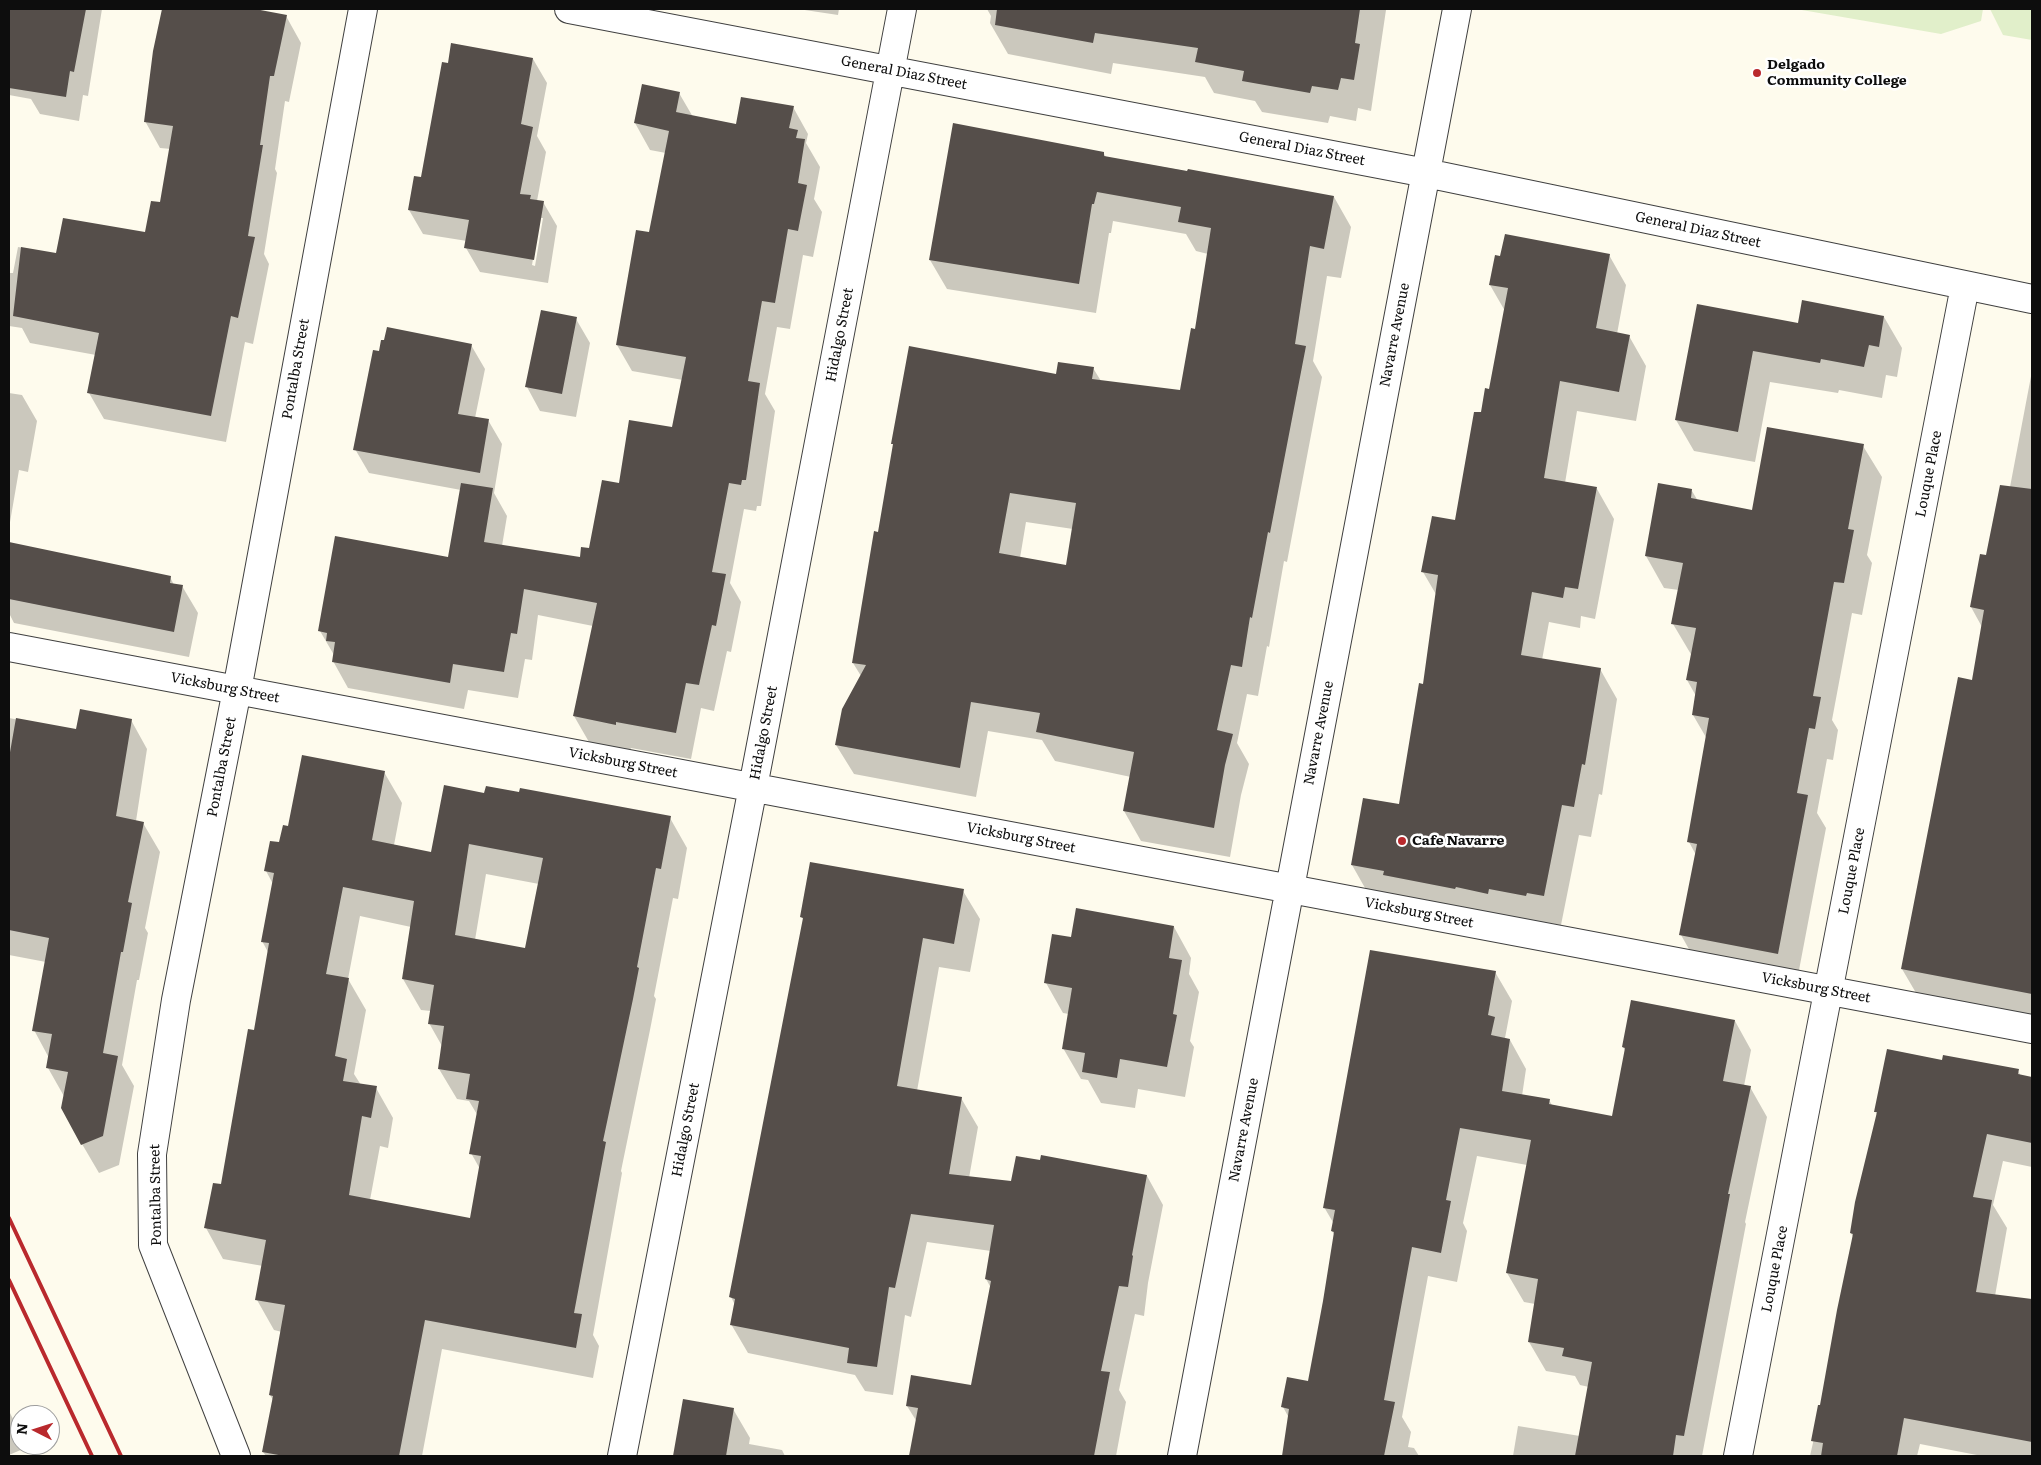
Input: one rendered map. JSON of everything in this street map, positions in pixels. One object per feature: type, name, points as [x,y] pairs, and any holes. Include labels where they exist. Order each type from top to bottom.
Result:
[{"type":"street","name":"Pontalba Street","points":[[236,1456],[153,1245],[152,1154],[176,1000],[237,690],[363,9]]},
{"type":"street","name":"General Diaz Street","points":[[569,9],[1426,173],[2032,300]]},
{"type":"street","name":"Hidalgo Street","points":[[622,1456],[753,787],[902,9]]},
{"type":"street","name":"Navarre Avenue","points":[[1182,1456],[1457,9]]},
{"type":"street","name":"Louque Place","points":[[1738,1456],[1965,286]]},
{"type":"street","name":"Vicksburg Street","points":[[9,647],[2032,1029]]},
{"type":"green space","points":[[1796,9],[1983,9],[1981,21],[1941,34]]},
{"type":"green space","points":[[1990,9],[2032,9],[2032,40],[2003,35]]},
{"type":"building","points":[[9,9],[86,9],[74,72],[70,71],[66,97],[9,88]]},
{"type":"building","points":[[162,9],[255,9],[287,15],[274,76],[270,76],[260,145],[263,145],[248,236],[255,237],[238,318],[231,316],[211,416],[87,393],[99,333],[13,316],[21,247],[56,253],[63,218],[145,232],[151,201],[160,202],[173,126],[144,122],[153,51]]},
{"type":"building","points":[[997,9],[1360,9],[1355,43],[1360,44],[1354,80],[1341,78],[1338,90],[1312,86],[1310,93],[1242,81],[1244,71],[1195,62],[1198,48],[1095,33],[1093,43],[995,25]]},
{"type":"building","points":[[451,43],[533,58],[521,124],[533,127],[520,194],[531,195],[530,199],[544,201],[534,260],[464,248],[469,220],[408,210],[414,176],[421,177],[442,62],[448,63]]},
{"type":"building","points":[[642,84],[680,92],[676,112],[736,124],[741,97],[794,106],[789,128],[798,130],[796,138],[805,139],[798,183],[807,185],[798,231],[788,229],[775,303],[762,301],[748,381],[760,383],[746,480],[742,480],[741,485],[729,483],[712,572],[726,574],[716,626],[712,625],[699,685],[686,683],[676,733],[616,722],[616,725],[573,716],[597,603],[524,589],[517,634],[511,633],[504,672],[453,664],[450,683],[332,662],[335,642],[326,641],[327,633],[318,631],[335,536],[448,557],[461,483],[493,488],[484,542],[580,557],[581,547],[589,548],[602,480],[619,483],[629,420],[672,427],[686,357],[616,345],[636,230],[649,232],[669,131],[634,123]]},
{"type":"building","points":[[953,123],[1104,152],[1104,156],[1187,171],[1188,169],[1334,196],[1324,249],[1310,246],[1295,344],[1306,346],[1270,533],[1268,532],[1252,618],[1250,617],[1242,667],[1231,665],[1217,730],[1233,734],[1225,765],[1214,828],[1123,811],[1134,752],[1036,732],[1040,713],[971,702],[960,768],[835,745],[842,709],[866,665],[852,663],[874,531],[878,532],[893,444],[891,444],[909,346],[1056,374],[1058,362],[1094,367],[1092,379],[1180,390],[1191,328],[1195,329],[1211,228],[1178,222],[1181,207],[1097,192],[1094,204],[1092,204],[1079,284],[929,260]],"holes":[[[1010,493],[1076,503],[1066,565],[999,553]]]},
{"type":"building","points":[[1505,234],[1610,254],[1596,328],[1630,335],[1619,392],[1560,381],[1544,478],[1597,487],[1578,589],[1565,587],[1563,598],[1532,592],[1521,655],[1601,668],[1585,765],[1582,764],[1574,807],[1562,805],[1544,896],[1527,893],[1526,896],[1489,889],[1488,894],[1456,887],[1455,889],[1383,875],[1384,871],[1351,865],[1363,798],[1399,804],[1419,683],[1423,684],[1438,575],[1421,572],[1432,516],[1455,520],[1474,412],[1481,412],[1485,388],[1489,389],[1508,288],[1489,285],[1495,255],[1500,256]]},
{"type":"building","points":[[1802,300],[1884,316],[1879,347],[1869,345],[1864,367],[1821,359],[1820,363],[1753,351],[1738,432],[1675,420],[1697,304],[1798,323]]},
{"type":"building","points":[[541,310],[577,317],[562,394],[525,387]]},
{"type":"building","points":[[387,327],[472,344],[458,414],[489,419],[480,473],[353,450],[373,350],[379,351],[381,340],[384,340]]},
{"type":"building","points":[[1767,427],[1864,444],[1848,529],[1854,530],[1844,583],[1834,582],[1813,696],[1821,697],[1815,729],[1809,728],[1797,793],[1808,795],[1778,954],[1679,935],[1697,844],[1687,842],[1709,718],[1692,715],[1697,682],[1686,680],[1696,628],[1671,624],[1683,563],[1645,556],[1658,483],[1692,489],[1691,498],[1752,510]]},
{"type":"building","points":[[2000,485],[2032,489],[2032,994],[1901,969],[1958,677],[1972,680],[1984,610],[1970,607],[1980,554],[1986,555]]},
{"type":"building","points":[[9,542],[171,576],[170,583],[183,585],[174,632],[9,599]]},
{"type":"building","points":[[80,709],[132,719],[116,816],[144,822],[128,902],[132,903],[103,1053],[118,1056],[103,1136],[81,1145],[61,1108],[68,1072],[46,1068],[52,1034],[32,1031],[49,938],[9,930],[9,758],[16,718],[76,729]]},
{"type":"building","points":[[302,755],[385,771],[372,840],[431,852],[444,785],[484,793],[486,786],[519,792],[520,788],[671,816],[661,869],[656,868],[637,967],[639,968],[633,999],[603,1141],[606,1142],[574,1313],[582,1314],[576,1348],[425,1320],[399,1456],[284,1456],[262,1452],[273,1396],[269,1395],[285,1305],[255,1300],[266,1240],[204,1228],[213,1183],[221,1184],[248,1029],[254,1030],[269,943],[261,942],[274,873],[264,871],[270,841],[279,842],[283,825],[288,826]],"holes":[[[469,844],[543,858],[525,948],[455,935]],[[343,887],[414,901],[402,979],[434,985],[428,1024],[444,1026],[438,1069],[470,1074],[466,1099],[479,1101],[469,1154],[481,1156],[470,1218],[349,1195],[362,1116],[371,1118],[377,1086],[343,1081],[347,1059],[335,1056],[349,978],[326,974]]]},
{"type":"building","points":[[810,862],[964,889],[954,944],[923,938],[897,1086],[962,1097],[949,1174],[1011,1181],[1016,1156],[1040,1160],[1041,1155],[1147,1175],[1128,1287],[1119,1286],[1101,1371],[1110,1372],[1094,1456],[909,1456],[918,1408],[906,1406],[911,1375],[971,1385],[991,1281],[985,1279],[994,1225],[911,1214],[895,1288],[889,1287],[877,1367],[847,1363],[849,1348],[730,1325],[735,1299],[729,1297],[803,918],[800,917]]},
{"type":"building","points":[[1076,908],[1174,926],[1169,958],[1182,960],[1173,1014],[1177,1015],[1167,1067],[1120,1059],[1117,1078],[1082,1072],[1085,1053],[1062,1049],[1072,988],[1044,983],[1052,934],[1071,937]]},
{"type":"building","points":[[1370,950],[1496,971],[1488,1015],[1495,1017],[1491,1035],[1510,1039],[1502,1091],[1550,1099],[1549,1104],[1612,1116],[1625,1048],[1622,1047],[1631,1000],[1735,1020],[1723,1081],[1751,1086],[1728,1194],[1730,1194],[1684,1436],[1676,1435],[1673,1456],[1575,1456],[1592,1362],[1562,1356],[1564,1348],[1528,1342],[1538,1279],[1506,1273],[1531,1140],[1460,1128],[1446,1200],[1451,1201],[1441,1253],[1412,1247],[1384,1400],[1395,1402],[1384,1456],[1282,1456],[1289,1409],[1281,1407],[1287,1377],[1308,1381],[1323,1301],[1334,1232],[1331,1231],[1335,1210],[1323,1208]]},
{"type":"building","points":[[1887,1049],[1942,1060],[1943,1055],[2019,1069],[2018,1074],[2032,1077],[2032,1143],[1987,1134],[1973,1197],[1992,1200],[1976,1292],[2032,1299],[2032,1442],[1904,1418],[1897,1456],[1821,1456],[1823,1443],[1811,1441],[1818,1405],[1820,1405],[1853,1234],[1850,1233],[1855,1202],[1877,1112],[1874,1112]]},
{"type":"building","points":[[683,1399],[734,1408],[726,1456],[673,1456]]},
{"type":"railway","points":[[9,1218],[121,1456]]},
{"type":"railway","points":[[9,1280],[92,1456]]},
{"type":"place","name":"Delgado Community College","points":[[1757,73]]},
{"type":"place","name":"Cafe Navarre","points":[[1402,841]]}]
